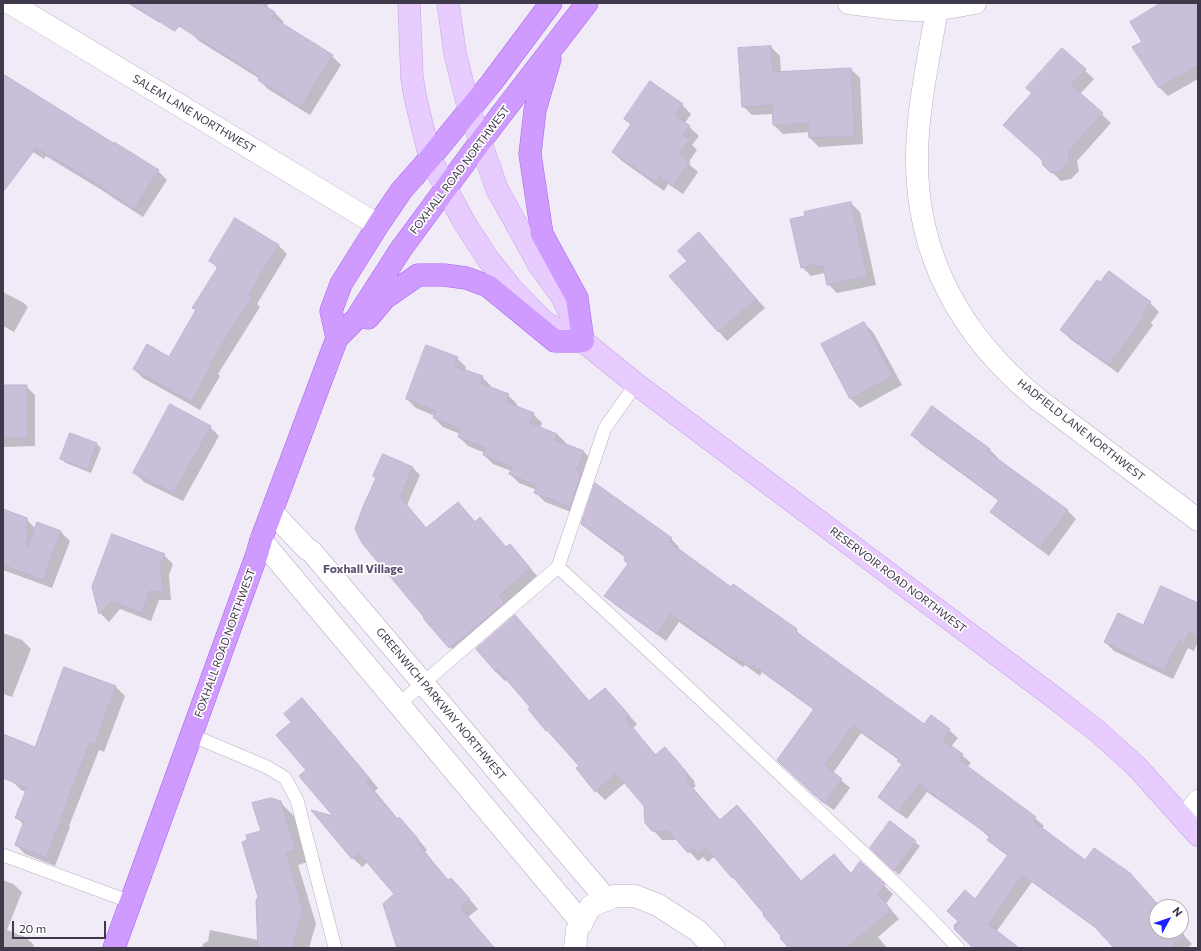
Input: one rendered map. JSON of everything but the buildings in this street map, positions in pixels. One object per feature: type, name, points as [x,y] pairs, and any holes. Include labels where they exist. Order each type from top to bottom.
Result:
[{"type":"main road","name":"RESERVOIR ROAD NORTHWEST","points":[[409,3],[412,78],[430,158],[466,226],[488,259],[512,289],[545,323],[583,341],[636,384],[1097,731],[1136,766],[1198,835]]},
{"type":"main road","name":"RESERVOIR ROAD NORTHWEST","points":[[448,3],[455,54],[469,109],[497,189],[539,265],[561,295],[583,341]]},
{"type":"main road","points":[[551,3],[492,82],[401,191],[378,225],[341,284],[331,311],[337,338],[364,323],[385,298],[418,275],[444,275],[466,278],[488,286],[555,341],[583,341],[577,298],[542,234],[530,154],[535,110],[554,47]]},
{"type":"main road","name":"FOXHALL ROAD NORTHWEST","points":[[114,948],[258,554],[261,540],[337,338],[356,319],[401,249],[480,142],[587,3]]},
{"type":"street","name":"SALEM LANE NORTHWEST","points":[[10,3],[378,225]]},
{"type":"street","points":[[849,3],[893,9],[938,9],[975,3]]},
{"type":"street","name":"HADFIELD LANE NORTHWEST","points":[[938,9],[919,121],[917,169],[922,216],[930,247],[940,275],[952,299],[965,321],[981,343],[1016,381],[1198,520]]},
{"type":"street","name":"GREENWICH PARKWAY NORTHWEST","points":[[272,512],[307,549],[311,551],[607,900]]},
{"type":"street","points":[[261,540],[582,923]]},
{"type":"street","points":[[1184,819],[1198,801]]},
{"type":"street","points":[[575,948],[577,930],[591,906],[615,896],[635,896],[658,905],[698,931],[714,948]]},
{"type":"lane","points":[[399,704],[558,566],[605,428],[636,384]]},
{"type":"lane","points":[[558,566],[851,841],[927,914],[958,948]]},
{"type":"lane","points":[[191,735],[267,767],[285,778],[297,800],[335,948]]},
{"type":"lane","points":[[3,855],[131,902]]},
{"type":"district","name":"Foxhall Village","points":[[363,569]]}]
